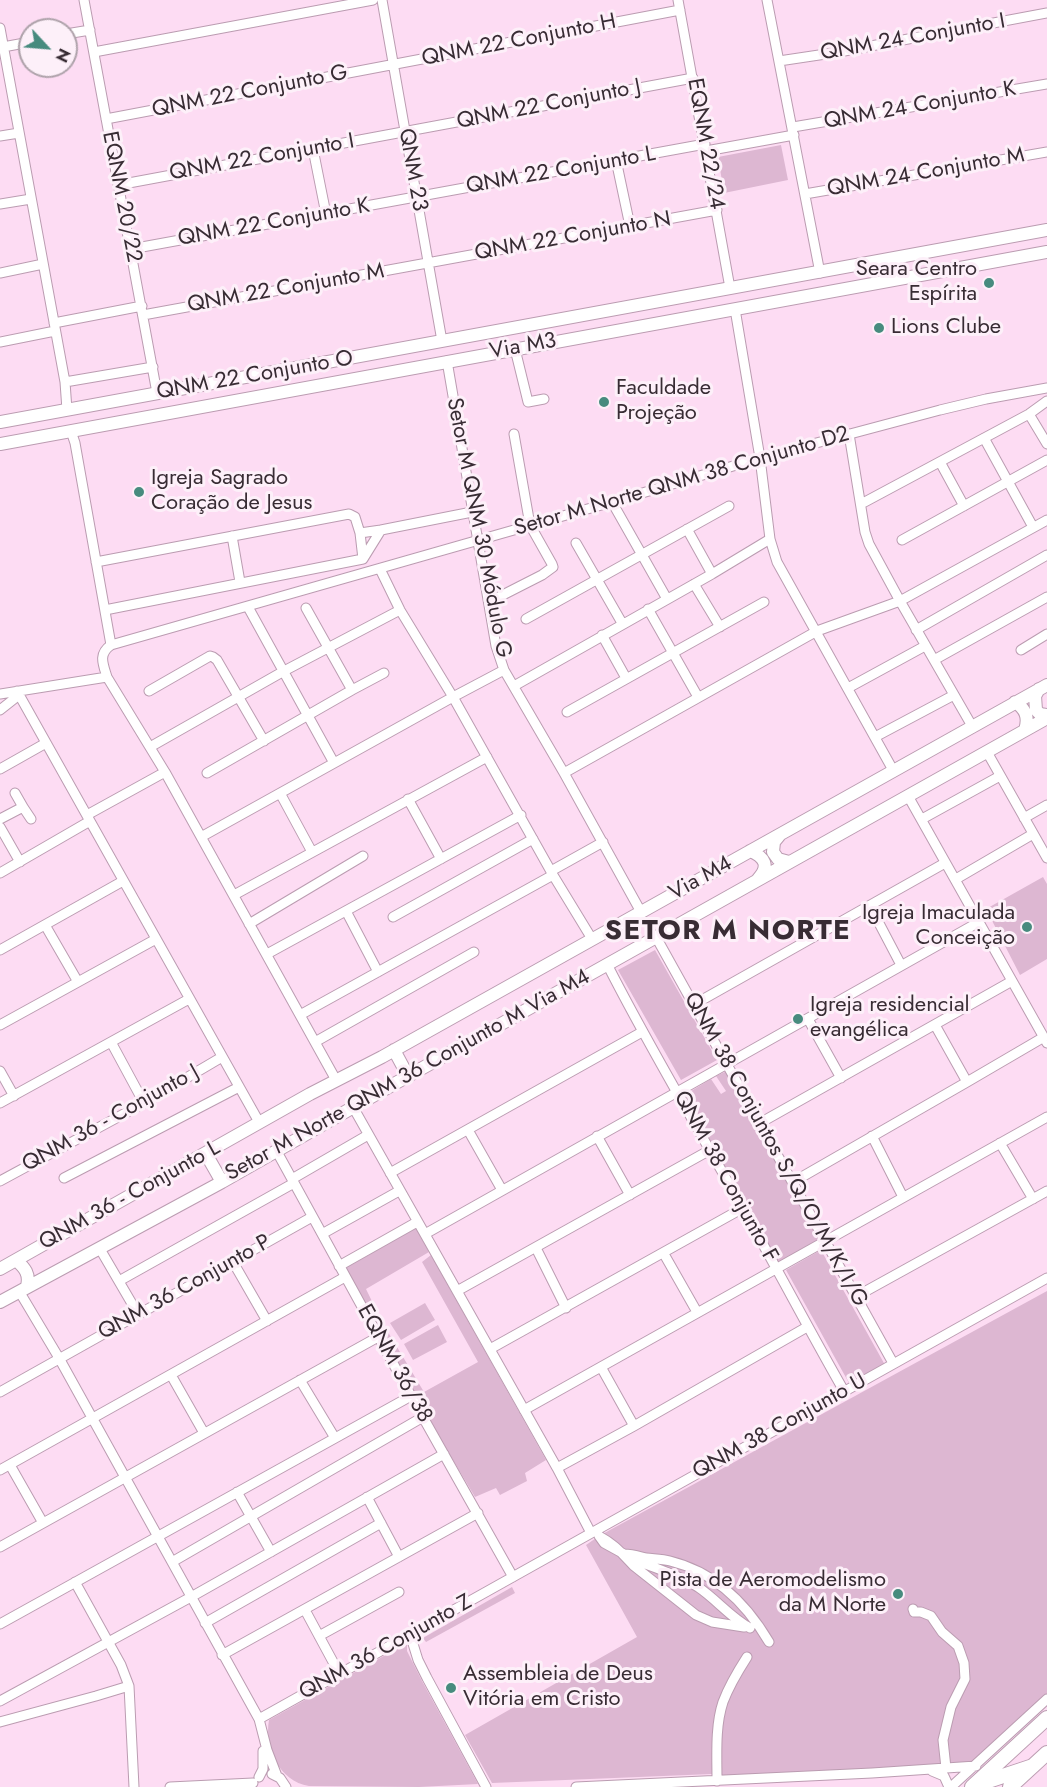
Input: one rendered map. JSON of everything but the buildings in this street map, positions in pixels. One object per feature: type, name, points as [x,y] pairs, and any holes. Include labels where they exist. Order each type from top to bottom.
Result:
[{"type":"highway","points":[[974,1787],[1047,1718]]},
{"type":"highway","points":[[1003,1784],[1014,1748]]},
{"type":"highway","points":[[974,1787],[1003,1784],[1033,1766],[1047,1753]]},
{"type":"main road","points":[[654,324],[648,316],[652,308],[688,302],[728,289],[1047,230]]},
{"type":"main road","points":[[1023,256],[1018,254],[1016,249],[1020,240],[1047,236]]},
{"type":"main road","name":"Via M3","points":[[0,444],[1047,252]]},
{"type":"main road","points":[[836,290],[860,280],[900,273],[904,265],[896,258]]},
{"type":"main road","name":"QNM 22 Conjunto O","points":[[50,413],[728,289]]},
{"type":"main road","points":[[470,357],[496,348],[534,340],[538,333],[530,325]]},
{"type":"main road","points":[[363,378],[356,374],[358,362],[397,354],[424,345]]},
{"type":"main road","points":[[185,410],[206,401],[242,394],[245,386],[237,379]]},
{"type":"main road","points":[[0,423],[50,413]]},
{"type":"main road","points":[[0,429],[24,424],[50,413]]},
{"type":"main road","points":[[1043,687],[1035,696],[1036,710],[1047,717]]},
{"type":"main road","name":"Via M4","points":[[259,1122],[394,1050],[1043,687]]},
{"type":"main road","points":[[1015,702],[1025,710],[1030,728],[1047,717]]},
{"type":"main road","name":"Setor M Norte QNM 36 Conjunto M Via M4","points":[[11,1293],[100,1249],[222,1182],[1030,728]]},
{"type":"main road","points":[[780,835],[774,842],[773,852],[778,859],[789,862]]},
{"type":"main road","points":[[750,852],[762,857],[765,863],[765,869],[758,880]]},
{"type":"main road","points":[[394,1050],[408,1076]]},
{"type":"main road","name":"QNM 36 - Conjunto L","points":[[5,1262],[206,1154],[259,1122]]},
{"type":"main road","points":[[206,1154],[222,1182]]},
{"type":"main road","points":[[5,1262],[27,1272],[29,1279],[11,1293]]},
{"type":"street","name":"EQNM 20/22","points":[[84,0],[157,393]]},
{"type":"street","points":[[94,52],[373,0]]},
{"type":"street","name":"QNM 23","points":[[382,0],[442,340]]},
{"type":"street","name":"EQNM 22/24","points":[[678,0],[717,210],[728,289]]},
{"type":"street","points":[[768,0],[820,273]]},
{"type":"street","name":"QNM 22 Conjunto H","points":[[393,65],[680,10]]},
{"type":"street","name":"QNM 24 Conjunto I","points":[[779,61],[1047,13]]},
{"type":"street","points":[[0,28],[4,67],[19,133],[65,382],[67,410]]},
{"type":"street","points":[[78,32],[90,30]]},
{"type":"street","points":[[3,47],[18,44]]},
{"type":"street","name":"QNM 22 Conjunto G","points":[[106,119],[393,65]]},
{"type":"street","name":"QNM 22 Conjunto J","points":[[405,132],[693,78]]},
{"type":"street","name":"QNM 24 Conjunto K","points":[[705,147],[1047,84]]},
{"type":"street","name":"QNM 22 Conjunto I","points":[[118,184],[405,132]]},
{"type":"street","points":[[0,136],[19,133]]},
{"type":"street","name":"QNM 22 Conjunto L","points":[[417,197],[616,160],[705,147]]},
{"type":"street","points":[[313,149],[326,214]]},
{"type":"street","name":"QNM 24 Conjunto M","points":[[805,194],[1047,152]]},
{"type":"street","points":[[616,160],[630,226]]},
{"type":"street","name":"QNM 22 Conjunto K","points":[[131,249],[417,197]]},
{"type":"street","points":[[0,204],[31,199]]},
{"type":"street","name":"QNM 22 Conjunto N","points":[[429,263],[717,210]]},
{"type":"street","name":"QNM 22 Conjunto M","points":[[0,342],[55,327],[429,263]]},
{"type":"street","points":[[0,273],[43,264]]},
{"type":"street","points":[[735,309],[760,458],[770,539],[780,568],[893,770]]},
{"type":"street","points":[[515,349],[528,402],[544,399]]},
{"type":"street","name":"Setor M QNM 30 Módulo G","points":[[447,361],[496,646],[504,670],[641,912]]},
{"type":"street","points":[[65,382],[153,367]]},
{"type":"street","name":"Setor M Norte QNM 38 Conjunto D2","points":[[111,645],[760,458],[975,402],[1047,388]]},
{"type":"street","points":[[861,504],[1029,414],[1047,401]]},
{"type":"street","points":[[1029,414],[1047,444]]},
{"type":"street","points":[[71,431],[111,645],[102,655],[107,677],[165,772],[336,1080]]},
{"type":"street","points":[[489,602],[553,567],[530,525],[514,434]]},
{"type":"street","points":[[849,434],[869,544],[972,726]]},
{"type":"street","points":[[984,438],[1033,527]]},
{"type":"street","points":[[902,540],[1047,460]]},
{"type":"street","points":[[940,462],[964,506]]},
{"type":"street","points":[[612,502],[667,598]]},
{"type":"street","points":[[526,619],[729,506]]},
{"type":"street","points":[[360,533],[472,512]]},
{"type":"street","points":[[96,562],[349,514],[355,517],[360,533],[363,559]]},
{"type":"street","points":[[564,773],[817,631],[900,601],[1047,520]]},
{"type":"street","points":[[687,529],[711,574]]},
{"type":"street","points":[[105,609],[363,559],[381,530]]},
{"type":"street","points":[[232,536],[240,582]]},
{"type":"street","points":[[514,686],[770,539]]},
{"type":"street","points":[[576,543],[622,623]]},
{"type":"street","points":[[916,630],[1047,555]]},
{"type":"street","points":[[380,568],[400,610],[453,697],[552,873],[592,939]]},
{"type":"street","points":[[694,584],[720,627]]},
{"type":"street","points":[[934,660],[1047,597]]},
{"type":"street","points":[[567,712],[764,602]]},
{"type":"street","points":[[248,607],[334,764]]},
{"type":"street","points":[[306,608],[352,690]]},
{"type":"street","points":[[648,609],[699,698]]},
{"type":"street","points":[[150,747],[284,671],[400,610]]},
{"type":"street","points":[[1021,650],[1047,634]]},
{"type":"street","points":[[602,635],[626,678]]},
{"type":"street","points":[[848,688],[925,646]]},
{"type":"street","points":[[149,691],[210,656],[213,657],[218,660],[264,741]]},
{"type":"street","points":[[201,837],[504,670]]},
{"type":"street","points":[[207,773],[384,673]]},
{"type":"street","points":[[0,694],[18,693],[107,677]]},
{"type":"street","points":[[0,710],[18,693]]},
{"type":"street","points":[[18,693],[259,1122]]},
{"type":"street","points":[[875,737],[954,695]]},
{"type":"street","points":[[0,769],[46,743]]},
{"type":"street","points":[[987,752],[1047,858]]},
{"type":"street","points":[[234,895],[487,757]]},
{"type":"street","points":[[0,873],[165,772]]},
{"type":"street","points":[[922,819],[1000,776]]},
{"type":"street","points":[[15,793],[31,819]]},
{"type":"street","points":[[280,793],[312,852]]},
{"type":"street","points":[[793,1182],[1045,1040],[908,796]]},
{"type":"street","points":[[408,799],[441,859]]},
{"type":"street","points":[[1024,818],[1047,805]]},
{"type":"street","points":[[0,819],[23,807]]},
{"type":"street","points":[[267,954],[520,815]]},
{"type":"street","points":[[0,827],[20,862]]},
{"type":"street","points":[[956,879],[1034,834]]},
{"type":"street","points":[[393,917],[533,839]]},
{"type":"street","points":[[300,1015],[603,842]]},
{"type":"street","points":[[249,924],[363,856]]},
{"type":"street","points":[[693,1005],[945,863]]},
{"type":"street","points":[[0,950],[123,881]]},
{"type":"street","points":[[870,906],[901,965]]},
{"type":"street","points":[[346,911],[378,972]]},
{"type":"street","points":[[425,1234],[979,921]]},
{"type":"street","points":[[45,925],[78,982]]},
{"type":"street","name":"QNM 38 Conjuntos S/Q/O/M/K/I/G","points":[[656,937],[893,1363]]},
{"type":"street","points":[[0,1025],[156,939]]},
{"type":"street","points":[[315,1042],[474,952]]},
{"type":"street","name":"QNM 38 Conjunto F","points":[[607,964],[642,1032],[844,1391]]},
{"type":"street","points":[[760,1123],[1012,981]]},
{"type":"street","points":[[0,1104],[189,999]]},
{"type":"street","points":[[808,1019],[841,1078]]},
{"type":"street","points":[[934,1025],[968,1082]]},
{"type":"street","points":[[390,1173],[642,1032]]},
{"type":"street","points":[[111,1042],[144,1103]]},
{"type":"street","name":"QNM 36 - Conjunto J","points":[[0,1181],[144,1103],[222,1057]]},
{"type":"street","points":[[0,1071],[14,1096]]},
{"type":"street","points":[[64,1178],[239,1087]]},
{"type":"street","points":[[353,1107],[557,1468],[591,1533]]},
{"type":"street","points":[[524,1410],[1047,1117]]},
{"type":"street","points":[[468,1130],[501,1190]]},
{"type":"street","points":[[118,1281],[369,1135]]},
{"type":"street","points":[[597,1136],[630,1195]]},
{"type":"street","points":[[872,1136],[903,1197]]},
{"type":"street","points":[[1000,1143],[1033,1199]]},
{"type":"street","name":"EQNM 36/38","points":[[276,1150],[513,1577]]},
{"type":"street","points":[[457,1292],[710,1150]]},
{"type":"street","points":[[322,1234],[399,1191]]},
{"type":"street","points":[[857,1296],[1047,1191]]},
{"type":"street","points":[[490,1349],[743,1208]]},
{"type":"street","name":"QNM 36 Conjunto P","points":[[0,1392],[312,1217]]},
{"type":"street","points":[[339,1266],[417,1222]]},
{"type":"street","points":[[536,1248],[566,1308]]},
{"type":"street","points":[[100,1249],[138,1314]]},
{"type":"street","points":[[664,1254],[697,1312]]},
{"type":"street","points":[[233,1262],[267,1321]]},
{"type":"street","points":[[0,1470],[345,1277]]},
{"type":"street","name":"QNM 38 Conjunto U","points":[[513,1577],[1047,1278]]},
{"type":"street","points":[[11,1293],[58,1358],[259,1719],[277,1776],[288,1786]]},
{"type":"street","points":[[557,1468],[807,1327]]},
{"type":"street","points":[[0,1547],[378,1337]]},
{"type":"street","points":[[601,1366],[634,1426]]},
{"type":"street","points":[[171,1375],[204,1433]]},
{"type":"street","points":[[300,1380],[334,1438]]},
{"type":"street","points":[[0,1624],[411,1396]]},
{"type":"street","points":[[172,1562],[423,1417]]},
{"type":"street","points":[[0,1701],[191,1597],[444,1454]]},
{"type":"street","points":[[10,1465],[44,1523]]},
{"type":"street","points":[[237,1492],[271,1552]]},
{"type":"street","points":[[368,1497],[399,1557]]},
{"type":"street","points":[[222,1655],[478,1513]]},
{"type":"street","points":[[205,1623],[381,1523]]},
{"type":"street","points":[[624,1554],[669,1561],[690,1568],[708,1578],[743,1605],[769,1641],[746,1626],[719,1617],[696,1615],[646,1577],[624,1554]]},
{"type":"street","points":[[624,1554],[672,1573],[697,1587],[746,1626]]},
{"type":"street","name":"QNM 36 Conjunto Z","points":[[259,1719],[513,1577]]},
{"type":"street","points":[[75,1582],[122,1665],[129,1686],[134,1787]]},
{"type":"street","points":[[319,1636],[399,1592]]},
{"type":"street","points":[[913,1609],[914,1612],[931,1616],[942,1632],[958,1647],[964,1663],[965,1679],[951,1707],[943,1740],[946,1768]]},
{"type":"street","points":[[305,1610],[339,1674]]},
{"type":"street","points":[[410,1634],[418,1660],[486,1787]]},
{"type":"street","points":[[717,1781],[719,1720],[723,1703],[737,1671],[747,1657]]},
{"type":"street","points":[[0,1722],[129,1686]]},
{"type":"street","points":[[927,1770],[944,1776],[950,1787],[976,1766],[1047,1699]]},
{"type":"street","points":[[254,1782],[263,1769],[262,1730]]},
{"type":"street","points":[[576,1787],[702,1784],[717,1781],[976,1766]]},
{"type":"street","points":[[170,1787],[254,1782],[266,1774],[277,1776]]},
{"type":"shaded area","points":[[781,145],[788,180],[724,193],[718,157]]},
{"type":"shaded area","points":[[1043,877],[1047,884],[1047,959],[1020,975],[986,909]]},
{"type":"shaded area","points":[[655,950],[717,1060],[681,1080],[618,970]]},
{"type":"shaded area","points":[[727,1071],[819,1239],[777,1263],[683,1096],[711,1079],[721,1094],[726,1091],[716,1076]]},
{"type":"shaded area","points":[[416,1228],[429,1252],[366,1289],[382,1322],[424,1392],[478,1362],[422,1262],[431,1255],[546,1460],[525,1473],[527,1481],[500,1495],[496,1488],[475,1497],[344,1269]]},
{"type":"shaded area","points":[[821,1250],[885,1365],[849,1383],[786,1270]]},
{"type":"shaded area","points":[[1047,1291],[1047,1695],[976,1759],[969,1764],[720,1776],[712,1774],[492,1783],[465,1735],[637,1637],[586,1545]]},
{"type":"shaded area","points":[[425,1303],[435,1320],[401,1340],[390,1323]]},
{"type":"shaded area","points":[[438,1325],[447,1342],[413,1360],[404,1344]]},
{"type":"shaded area","points":[[512,1587],[515,1593],[426,1642],[423,1638]]},
{"type":"shaded area","points":[[407,1643],[407,1651],[422,1681],[478,1784],[419,1787],[309,1786],[289,1778],[276,1762],[272,1752],[268,1731],[269,1720]]},
{"type":"place","name":"Seara Centro Espírita","points":[[989,283]]},
{"type":"place","name":"Lions Clube","points":[[879,328]]},
{"type":"place","name":"Faculdade Projeção","points":[[604,402]]},
{"type":"place","name":"Igreja Sagrado Coração de Jesus","points":[[139,492]]},
{"type":"place","name":"Igreja Imaculada Conceição","points":[[1027,927]]},
{"type":"place","name":"Igreja residencial evangélica","points":[[798,1019]]},
{"type":"place","name":"Pista de Aeromodelismo da M Norte","points":[[898,1594]]},
{"type":"place","name":"Assembleia de Deus Vitória em Cristo","points":[[451,1688]]},
{"type":"district","name":"SETOR M NORTE","points":[[728,932]]}]
